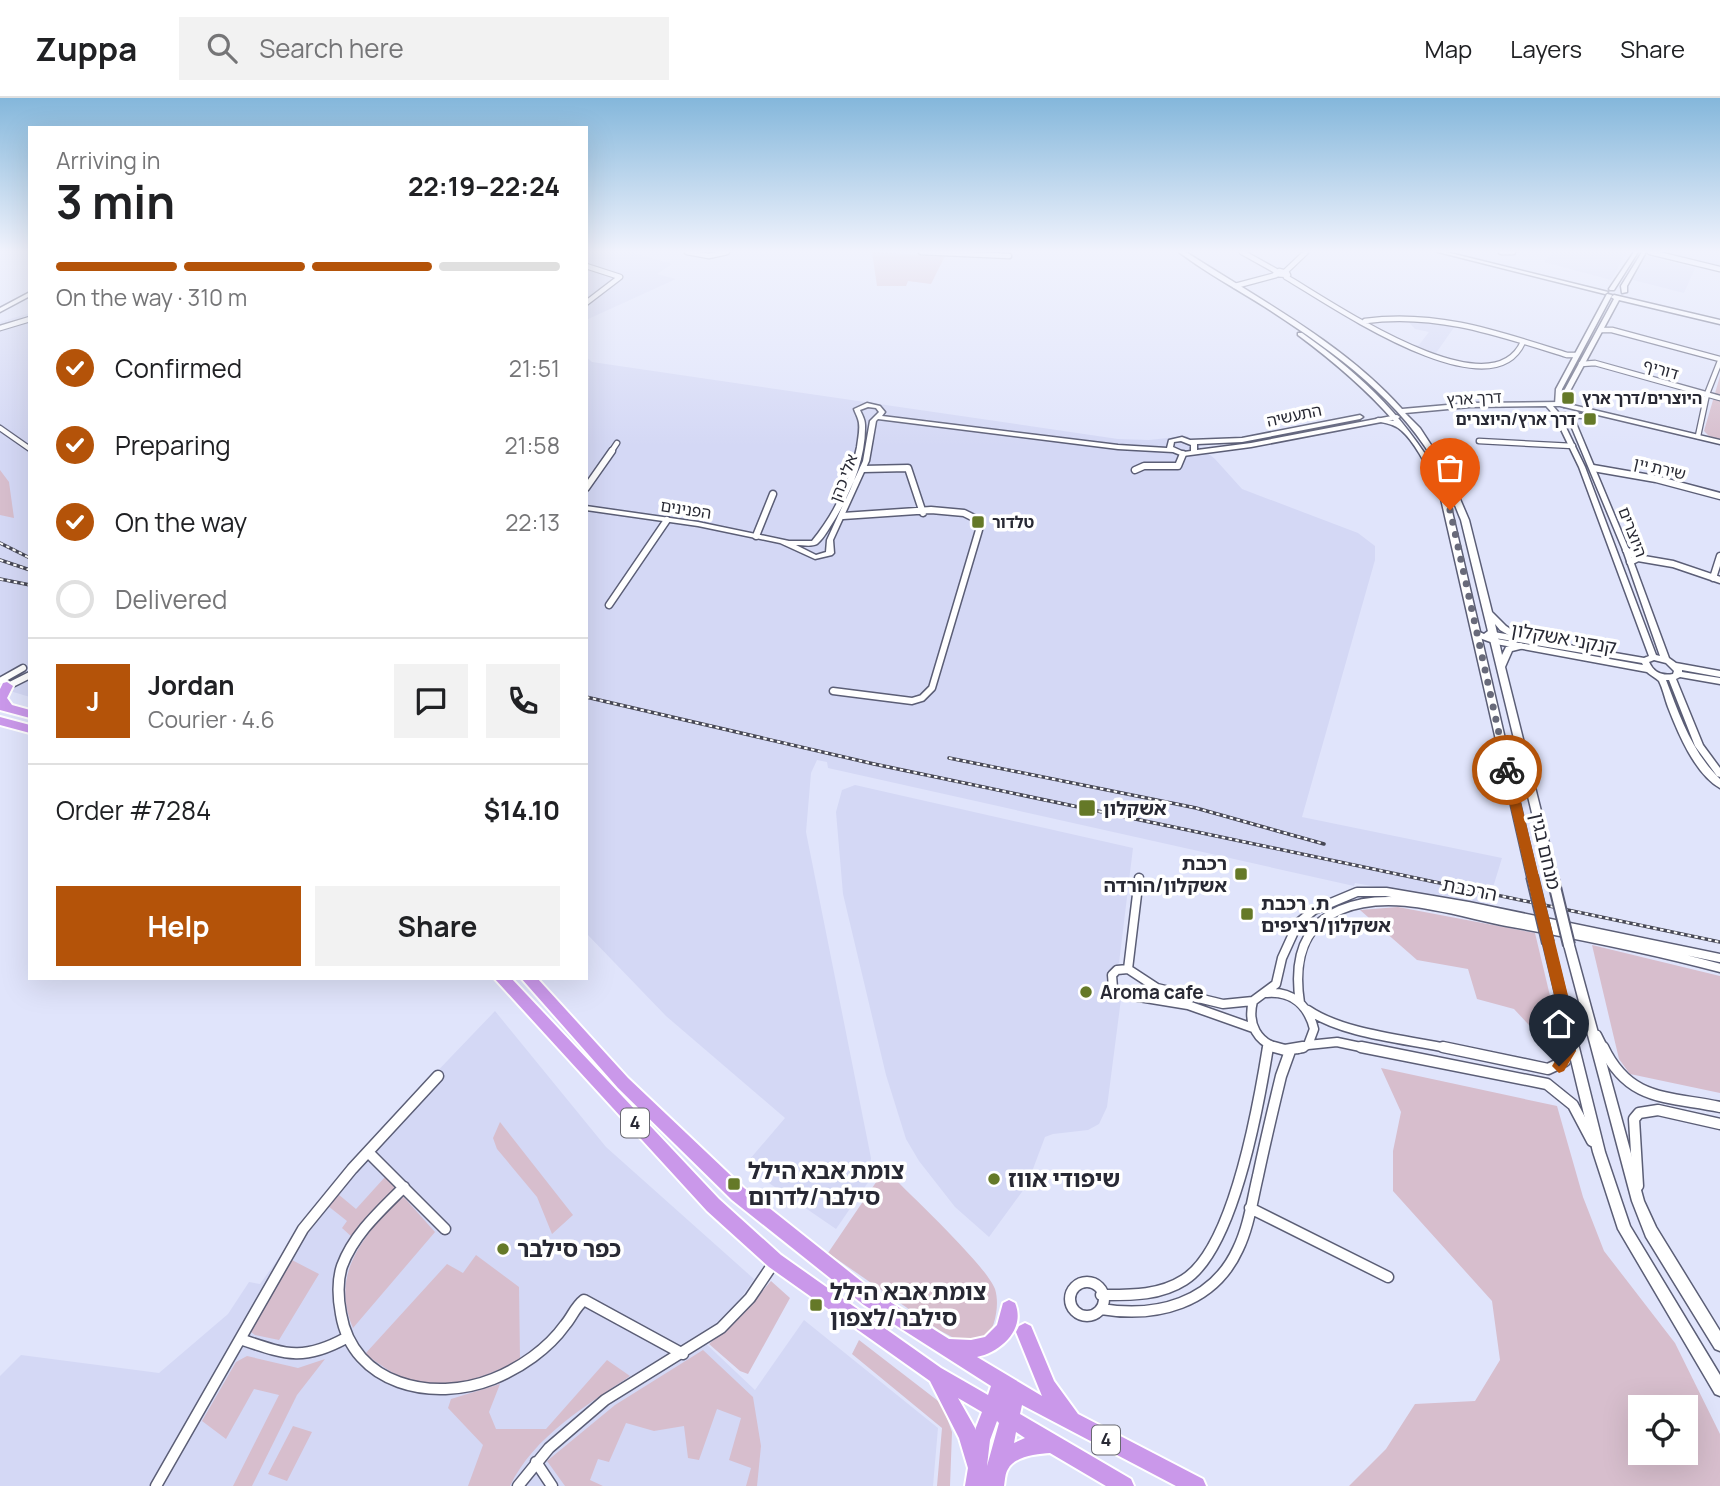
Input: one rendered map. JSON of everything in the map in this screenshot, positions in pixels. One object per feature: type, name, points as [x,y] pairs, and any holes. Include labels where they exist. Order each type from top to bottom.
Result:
[{"type":"highway","points":[[2,686],[4,707],[28,713]]},
{"type":"highway","points":[[0,721],[28,728]]},
{"type":"highway","name":"4","points":[[503,980],[713,1205],[775,1261],[935,1374],[1124,1486]]},
{"type":"highway","name":"4","points":[[530,980],[623,1083],[738,1194],[870,1299],[942,1348],[1009,1387],[1074,1424],[1196,1486]]},
{"type":"highway","points":[[942,1348],[975,1351],[991,1346],[1001,1337],[1009,1309]]},
{"type":"highway","points":[[1025,1332],[1035,1367],[1049,1395],[1074,1424]]},
{"type":"highway","points":[[935,1374],[968,1435],[976,1477]]},
{"type":"highway","points":[[976,1477],[991,1408],[1009,1387]]},
{"type":"highway","points":[[994,1486],[1009,1419],[1009,1387]]},
{"type":"highway","points":[[997,1466],[1008,1454],[1024,1446],[1051,1443]]},
{"type":"main road","name":"מנחם בגין","points":[[1272,317],[1334,357],[1400,414]]},
{"type":"main road","name":"מנחם בגין","points":[[1283,317],[1320,340],[1383,389],[1445,468],[1456,492],[1489,612],[1569,945],[1638,1201],[1651,1232],[1720,1344]]},
{"type":"main road","points":[[1372,391],[1381,407],[1377,417],[1418,436],[1419,421],[1427,411],[1402,403],[1383,389]]},
{"type":"main road","points":[[1554,409],[1698,436],[1720,445]]},
{"type":"main road","points":[[1554,409],[1720,445]]},
{"type":"main road","name":"דרך ארץ","points":[[1400,414],[1427,411],[1554,409]]},
{"type":"main road","name":"מנחם בגין","points":[[1418,436],[1450,510],[1532,876],[1599,1152],[1625,1229],[1720,1389]]},
{"type":"main road","points":[[1489,612],[1520,642],[1509,649],[1503,670]]},
{"type":"street","points":[[1357,317],[1422,354],[1460,366],[1485,368],[1506,363],[1514,358],[1523,342]]},
{"type":"street","points":[[1364,321],[1392,317]]},
{"type":"street","points":[[1409,317],[1427,318],[1575,358]]},
{"type":"street","points":[[1554,409],[1559,388],[1595,317]]},
{"type":"street","points":[[1570,411],[1565,395],[1608,317]]},
{"type":"street","points":[[0,328],[28,320]]},
{"type":"street","points":[[1604,323],[1612,330]]},
{"type":"street","points":[[1600,330],[1612,330],[1720,360],[1707,394],[1698,436]]},
{"type":"street","name":"דוריף","points":[[1586,356],[1595,363]]},
{"type":"street","name":"דוריף","points":[[1581,364],[1595,363],[1720,398]]},
{"type":"street","points":[[878,415],[876,406],[863,405],[856,411],[861,417],[878,415],[1118,447],[1171,447],[1183,454],[1178,466],[1144,466],[1135,470]]},
{"type":"street","name":"היוצרים","points":[[1554,409],[1573,446],[1653,657]]},
{"type":"street","name":"היוצרים","points":[[1570,411],[1626,550],[1665,659]]},
{"type":"street","name":"התעשיה","points":[[1171,447],[1178,439],[1191,442],[1242,440],[1400,414]]},
{"type":"street","name":"אלי כהן","points":[[830,545],[863,468],[878,415]]},
{"type":"street","name":"אלי כהן","points":[[807,551],[837,507],[855,466],[861,417]]},
{"type":"street","name":"התעשיה","points":[[1183,454],[1261,444],[1377,417]]},
{"type":"street","points":[[0,428],[28,448]]},
{"type":"street","points":[[1479,441],[1573,446]]},
{"type":"street","points":[[1191,442],[1195,446],[1194,452]]},
{"type":"street","points":[[588,485],[617,443]]},
{"type":"street","points":[[863,468],[908,468],[923,513]]},
{"type":"street","name":"שירת יין","points":[[1593,468],[1656,479],[1720,496]]},
{"type":"street","points":[[755,536],[773,494]]},
{"type":"street","name":"הפנינים","points":[[588,508],[781,541],[830,545]]},
{"type":"street","points":[[834,691],[912,701],[922,698],[932,688],[979,530],[974,519],[959,510],[843,516]]},
{"type":"street","points":[[609,605],[667,520]]},
{"type":"street","name":"הפנינים","points":[[781,541],[807,551]]},
{"type":"street","points":[[807,551],[812,556],[822,557],[830,553],[830,545]]},
{"type":"street","points":[[1626,550],[1638,558],[1673,564],[1717,579],[1720,556]]},
{"type":"street","points":[[1630,562],[1638,558]]},
{"type":"street","name":"קנקני אשקלון","points":[[1477,634],[1646,665],[1661,677]]},
{"type":"street","points":[[1646,665],[1653,657],[1665,659],[1675,673],[1699,746],[1720,774]]},
{"type":"street","points":[[2,686],[28,664]]},
{"type":"street","points":[[23,668],[23,673],[28,674]]},
{"type":"street","points":[[1675,673],[1720,681]]},
{"type":"street","points":[[1720,674],[1675,673],[1661,677],[1687,745],[1704,770],[1720,785]]},
{"type":"street","points":[[2,686],[28,676]]},
{"type":"street","points":[[1128,969],[1139,878]]},
{"type":"street","name":"הרכבת","points":[[1263,993],[1276,984],[1284,953],[1298,923],[1314,909],[1357,892],[1386,892],[1468,906],[1720,958]]},
{"type":"street","name":"הרכבת","points":[[1300,1003],[1295,978],[1302,944],[1327,916],[1363,903],[1381,901],[1450,911],[1720,968]]},
{"type":"street","points":[[1253,1001],[1223,1004],[1157,988],[1128,969],[1114,972],[1111,983],[1122,994],[1223,1016],[1252,1028],[1268,1045],[1290,1051],[1308,1045],[1337,1042],[1547,1084],[1573,1105],[1599,1152]]},
{"type":"street","points":[[1135,995],[1140,989],[1140,977]]},
{"type":"street","points":[[1252,1028],[1249,1009],[1253,1001],[1263,993],[1282,993],[1323,1020],[1344,1026],[1548,1069],[1565,1061],[1570,1051],[1565,1012]]},
{"type":"street","points":[[1308,1010],[1314,1029],[1308,1045]]},
{"type":"street","points":[[1590,1022],[1617,1072],[1626,1082],[1652,1093],[1720,1107]]},
{"type":"street","points":[[1101,1295],[1148,1294],[1173,1286],[1183,1282],[1213,1251],[1230,1211],[1257,1103],[1268,1045]]},
{"type":"street","points":[[1101,1309],[1140,1315],[1154,1314],[1187,1303],[1205,1291],[1237,1251],[1250,1209],[1281,1076],[1290,1051]]},
{"type":"street","points":[[156,1486],[303,1229],[368,1152],[438,1076]]},
{"type":"street","points":[[1638,1201],[1634,1119],[1637,1114],[1658,1110],[1720,1124]]},
{"type":"street","points":[[368,1152],[445,1229]]},
{"type":"street","points":[[404,1187],[364,1229],[344,1262],[338,1297],[339,1316],[346,1338],[367,1368],[389,1380],[425,1390],[468,1387],[491,1380],[534,1354],[561,1331],[576,1306],[584,1300],[683,1354]]},
{"type":"street","points":[[1250,1209],[1388,1277]]},
{"type":"street","points":[[518,1486],[536,1462],[606,1400],[683,1354],[735,1315],[775,1261]]},
{"type":"street","points":[[1083,1281],[1095,1285],[1101,1295],[1101,1309],[1097,1315],[1084,1317],[1074,1308],[1070,1294],[1077,1283],[1083,1281]]},
{"type":"street","points":[[240,1339],[301,1357],[323,1351],[346,1338]]},
{"type":"street","points":[[536,1462],[552,1486]]},
{"type":"shaded area","points":[[28,317],[28,696],[0,688],[0,322]]},
{"type":"shaded area","points":[[1405,318],[1455,326],[1436,353],[1428,355],[1412,346],[1419,345],[1429,332],[1415,329]]},
{"type":"shaded area","points":[[588,359],[592,362],[1118,439],[1149,440],[1187,436],[1215,459],[1242,489],[1358,533],[1375,546],[1375,560],[1302,817],[1502,858],[1487,907],[1355,883],[1354,886],[828,768],[827,762],[817,760],[811,773],[806,832],[871,1158],[869,1181],[836,1229],[744,1166],[785,1118],[666,1016],[588,935]]},
{"type":"shaded area","points":[[1720,376],[1720,440],[1704,431]]},
{"type":"shaded area","points":[[0,470],[9,482],[14,518],[0,515]]},
{"type":"shaded area","points":[[855,785],[1133,848],[1119,963],[1107,971],[1106,979],[1108,988],[1121,999],[1107,1107],[1099,1124],[1088,1130],[1045,1137],[1027,1185],[989,1237],[955,1207],[919,1161],[906,1139],[886,1075],[843,894],[836,812],[842,790]]},
{"type":"shaded area","points":[[1398,907],[1535,933],[1561,1042],[1557,1055],[1514,1009],[1477,999],[1468,969],[1417,960],[1360,910]]},
{"type":"shaded area","points":[[1592,945],[1720,976],[1720,1093],[1630,1074],[1619,1059]]},
{"type":"shaded area","name":"כפר סילבר","points":[[495,1011],[606,1147],[754,1279],[733,1309],[700,1338],[755,1390],[804,1320],[938,1428],[933,1486],[0,1486],[0,1376],[21,1355],[159,1373],[228,1314],[249,1282],[260,1284],[307,1219],[381,1130]]},
{"type":"shaded area","points":[[1381,1068],[1557,1106],[1583,1197],[1604,1251],[1675,1343],[1720,1434],[1720,1486],[1349,1486],[1386,1449],[1415,1404],[1475,1401],[1500,1360],[1492,1301],[1393,1191],[1393,1151],[1401,1112]]},
{"type":"shaded area","points":[[500,1122],[573,1215],[552,1234],[537,1197],[497,1149],[493,1138]]},
{"type":"shaded area","points":[[885,1169],[989,1278],[995,1289],[997,1309],[985,1341],[961,1342],[939,1330],[828,1253]]},
{"type":"shaded area","points":[[385,1177],[396,1189],[353,1238],[342,1228],[347,1221],[328,1206],[338,1194],[356,1209]]},
{"type":"shaded area","points":[[401,1194],[435,1232],[353,1328],[345,1289],[348,1272],[364,1240]]},
{"type":"shaded area","points":[[476,1255],[519,1287],[520,1359],[465,1382],[434,1385],[406,1380],[365,1354],[447,1264],[463,1273]]},
{"type":"shaded area","points":[[290,1259],[319,1274],[279,1340],[255,1335],[251,1332]]},
{"type":"shaded area","points":[[771,1281],[790,1298],[748,1374],[740,1371],[709,1344],[743,1314]]},
{"type":"shaded area","points":[[859,1340],[942,1404],[952,1432],[950,1486],[937,1486],[942,1428],[852,1354]]},
{"type":"shaded area","points":[[703,1350],[753,1397],[761,1446],[757,1486],[746,1486],[751,1468],[729,1460],[741,1418],[717,1409],[699,1460],[688,1458],[684,1426],[654,1431],[626,1423],[609,1462],[598,1459],[590,1480],[603,1486],[565,1486],[547,1461],[615,1405]]},
{"type":"shaded area","points":[[247,1356],[298,1368],[325,1359],[297,1395],[252,1486],[233,1486],[279,1395],[254,1389],[226,1439],[202,1421],[236,1362]]},
{"type":"shaded area","points":[[607,1360],[630,1376],[562,1423],[533,1452],[510,1486],[468,1486],[483,1445],[448,1408],[451,1399],[500,1384],[489,1412],[496,1429],[546,1429]]},
{"type":"shaded area","points":[[293,1426],[312,1432],[287,1481],[268,1474]]},
{"type":"railway","points":[[0,543],[28,557]]},
{"type":"railway","points":[[0,560],[28,569]]},
{"type":"railway","points":[[0,579],[28,585]]},
{"type":"railway","points":[[588,697],[874,764],[1720,942]]},
{"type":"railway","points":[[949,758],[1196,808],[1324,844]]},
{"type":"way so far","points":[[1450,510],[1507,770]]},
{"type":"place","name":"היוצרים/דרך ארץ","points":[[1568,398]]},
{"type":"place","name":"דרך ארץ/היוצרים","points":[[1590,419]]},
{"type":"place","name":"טלדור","points":[[978,522]]},
{"type":"place","name":"אשקלון","points":[[1087,808]]},
{"type":"place","name":"רכבת אשקלון/הורדה","points":[[1241,874]]},
{"type":"place","name":"ת. רכבת אשקלון/רציפים","points":[[1247,914]]},
{"type":"place","name":"Aroma cafe","points":[[1086,992]]},
{"type":"place","name":"שיפודי אווז","points":[[994,1179]]},
{"type":"place","name":"צומת אבא הילל סילבר/לדרום","points":[[734,1184]]},
{"type":"place","name":"כפר סילבר","points":[[503,1249]]},
{"type":"place","name":"צומת אבא הילל סילבר/לצפון","points":[[816,1305]]},
{"type":"route","points":[[1507,770],[1565,1012],[1570,1051],[1559,1066]]}]
